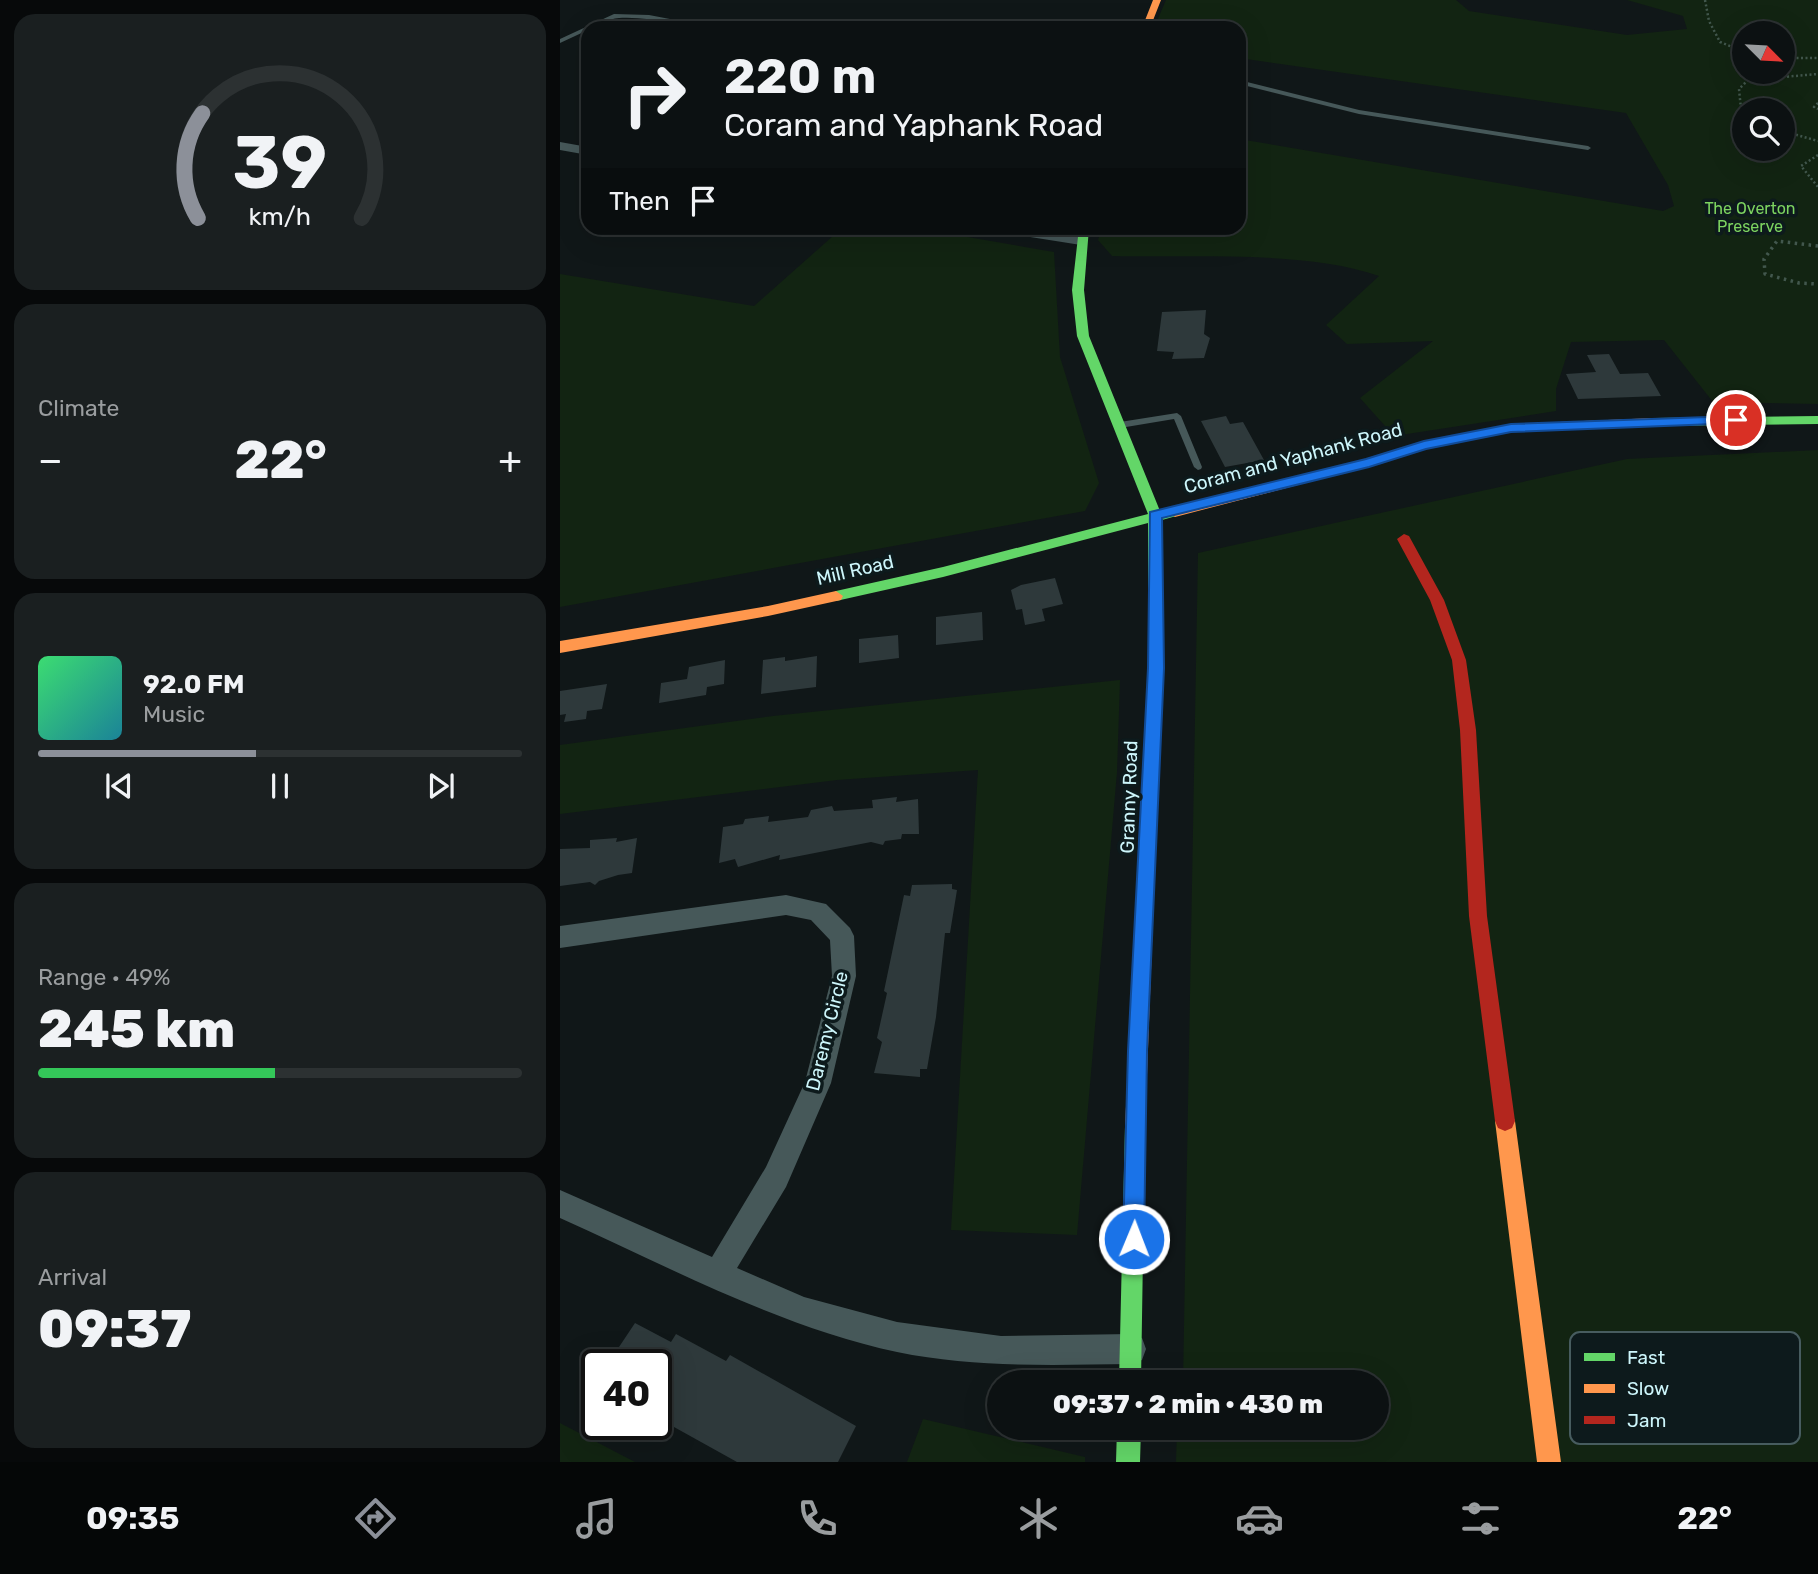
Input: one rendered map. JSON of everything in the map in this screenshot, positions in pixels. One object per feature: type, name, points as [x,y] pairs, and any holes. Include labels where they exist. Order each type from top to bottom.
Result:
[{"type":"street","points":[[1149,21],[1157,0]]},
{"type":"street","points":[[560,146],[581,150]]},
{"type":"street","name":"Granny Road","points":[[1082,235],[1078,290],[1083,336],[1155,515],[1156,668],[1137,1051],[1130,1370]]},
{"type":"street","name":"Coram and Yaphank Road","points":[[1155,515],[1369,462],[1424,445],[1511,428],[1686,421],[1818,420]]},
{"type":"street","name":"Mill Road","points":[[560,647],[680,628],[795,605],[1082,538],[1155,515]]},
{"type":"street","points":[[1404,539],[1437,600],[1459,660],[1468,730],[1478,916],[1549,1462]]},
{"type":"street","name":"Daremy Circle","points":[[560,937],[786,905],[818,911],[842,936],[844,976],[818,1083],[776,1177],[718,1273]]},
{"type":"street","points":[[560,1204],[802,1311],[897,1337],[1001,1351],[1131,1349]]},
{"type":"street","points":[[1128,1462],[1129,1440]]},
{"type":"lane","points":[[603,21],[614,16],[673,21]]},
{"type":"lane","points":[[560,41],[581,31]]},
{"type":"lane","points":[[1246,84],[1359,112],[1588,148]]},
{"type":"lane","points":[[1120,425],[1177,416],[1198,467]]},
{"type":"path","points":[[1704,0],[1709,21],[1720,42],[1732,47]]},
{"type":"path","points":[[1796,58],[1818,58]]},
{"type":"path","points":[[1740,98],[1739,89],[1748,80],[1818,75]]},
{"type":"path","points":[[1818,103],[1814,107],[1818,109]]},
{"type":"path","points":[[1795,134],[1818,141]]},
{"type":"path","points":[[1818,155],[1801,166],[1818,187]]},
{"type":"path","points":[[1818,246],[1777,241],[1764,259],[1765,274],[1798,283],[1818,284]]},
{"type":"green space","name":"The Overton Preserve","points":[[1166,0],[1456,0],[1469,11],[1627,35],[1687,29],[1683,16],[1627,0],[1818,0],[1818,404],[1713,402],[1664,340],[1571,342],[1556,389],[1556,411],[1394,436],[1360,398],[1433,341],[1347,344],[1326,325],[1379,276],[1318,262],[1283,259],[1112,256],[1098,240],[1100,235],[1246,235],[1246,140],[1663,211],[1674,206],[1668,185],[1626,113],[1246,59],[1246,21],[1157,21]]},
{"type":"green space","points":[[834,235],[956,235],[1054,252],[1060,357],[1099,483],[1085,511],[560,607],[560,274],[754,306]]},
{"type":"green space","points":[[1818,450],[1818,1462],[1176,1462],[1177,1440],[1389,1440],[1389,1370],[1183,1370],[1198,553],[1627,459]]},
{"type":"green space","points":[[1120,680],[1117,772],[1077,1235],[951,1230],[978,770],[837,780],[560,814],[560,745],[773,716]]},
{"type":"green space","points":[[923,1419],[987,1434],[987,1440],[1013,1440],[1085,1457],[1085,1462],[907,1462]]},
{"type":"green space","points":[[560,1423],[581,1434],[581,1440],[593,1440],[635,1462],[560,1462]]},
{"type":"building","points":[[1206,310],[1204,334],[1210,338],[1204,358],[1172,359],[1174,352],[1157,351],[1162,312]]},
{"type":"building","points":[[1609,354],[1620,374],[1648,373],[1661,396],[1578,399],[1566,374],[1596,372],[1587,355]]},
{"type":"building","points":[[1226,416],[1230,424],[1243,422],[1264,460],[1225,467],[1201,421]]},
{"type":"building","points":[[1055,578],[1063,604],[1042,609],[1045,621],[1025,625],[1022,609],[1016,610],[1011,590],[1021,585]]},
{"type":"building","points":[[982,612],[983,640],[936,645],[936,617]]},
{"type":"building","points":[[898,635],[899,658],[859,663],[859,639]]},
{"type":"building","points":[[817,656],[816,687],[761,694],[763,660],[785,657],[785,661]]},
{"type":"building","points":[[725,660],[724,684],[707,687],[706,695],[659,703],[661,683],[687,679],[689,667]]},
{"type":"building","points":[[607,684],[602,709],[587,711],[586,719],[564,722],[566,714],[560,715],[560,691]]},
{"type":"building","points":[[897,797],[896,802],[918,799],[919,834],[902,834],[901,839],[885,841],[883,845],[871,842],[779,860],[780,855],[738,867],[735,859],[719,863],[723,827],[743,824],[745,819],[769,816],[768,822],[808,817],[811,810],[832,806],[834,811],[873,808],[872,800]]},
{"type":"building","points":[[617,838],[616,842],[637,838],[632,873],[599,881],[595,885],[590,882],[560,886],[560,849],[590,848],[590,840]]},
{"type":"building","points":[[952,884],[952,889],[957,890],[950,933],[945,933],[927,1069],[920,1069],[920,1077],[874,1073],[882,1042],[877,1038],[887,993],[884,991],[904,895],[910,896],[912,885]]},
{"type":"building","points":[[635,1323],[671,1342],[676,1334],[726,1361],[730,1355],[856,1426],[838,1462],[737,1462],[672,1426],[672,1349],[618,1349]]},
{"type":"traffic: fast","points":[[1083,235],[1078,290],[1083,336],[1155,515],[1156,668],[1151,761]]},
{"type":"traffic: fast","points":[[1655,422],[1818,420]]},
{"type":"traffic: fast","points":[[836,596],[943,572],[1175,512]]},
{"type":"traffic: fast","points":[[1130,1370],[1135,1127]]},
{"type":"traffic: fast","points":[[1128,1462],[1129,1440]]},
{"type":"traffic: slow","points":[[1149,21],[1157,0]]},
{"type":"traffic: slow","points":[[1175,512],[1369,462],[1424,445],[1511,428],[1655,422]]},
{"type":"traffic: slow","points":[[560,647],[768,611],[836,596]]},
{"type":"traffic: slow","points":[[1135,1127],[1151,761]]},
{"type":"traffic: slow","points":[[1505,1121],[1549,1462]]},
{"type":"traffic: jam","points":[[1404,539],[1437,600],[1459,660],[1468,730],[1478,916],[1505,1121]]},
{"type":"route","points":[[1134,1239],[1137,1051],[1156,668],[1155,515],[1369,462],[1424,445],[1511,428],[1736,420]]}]
